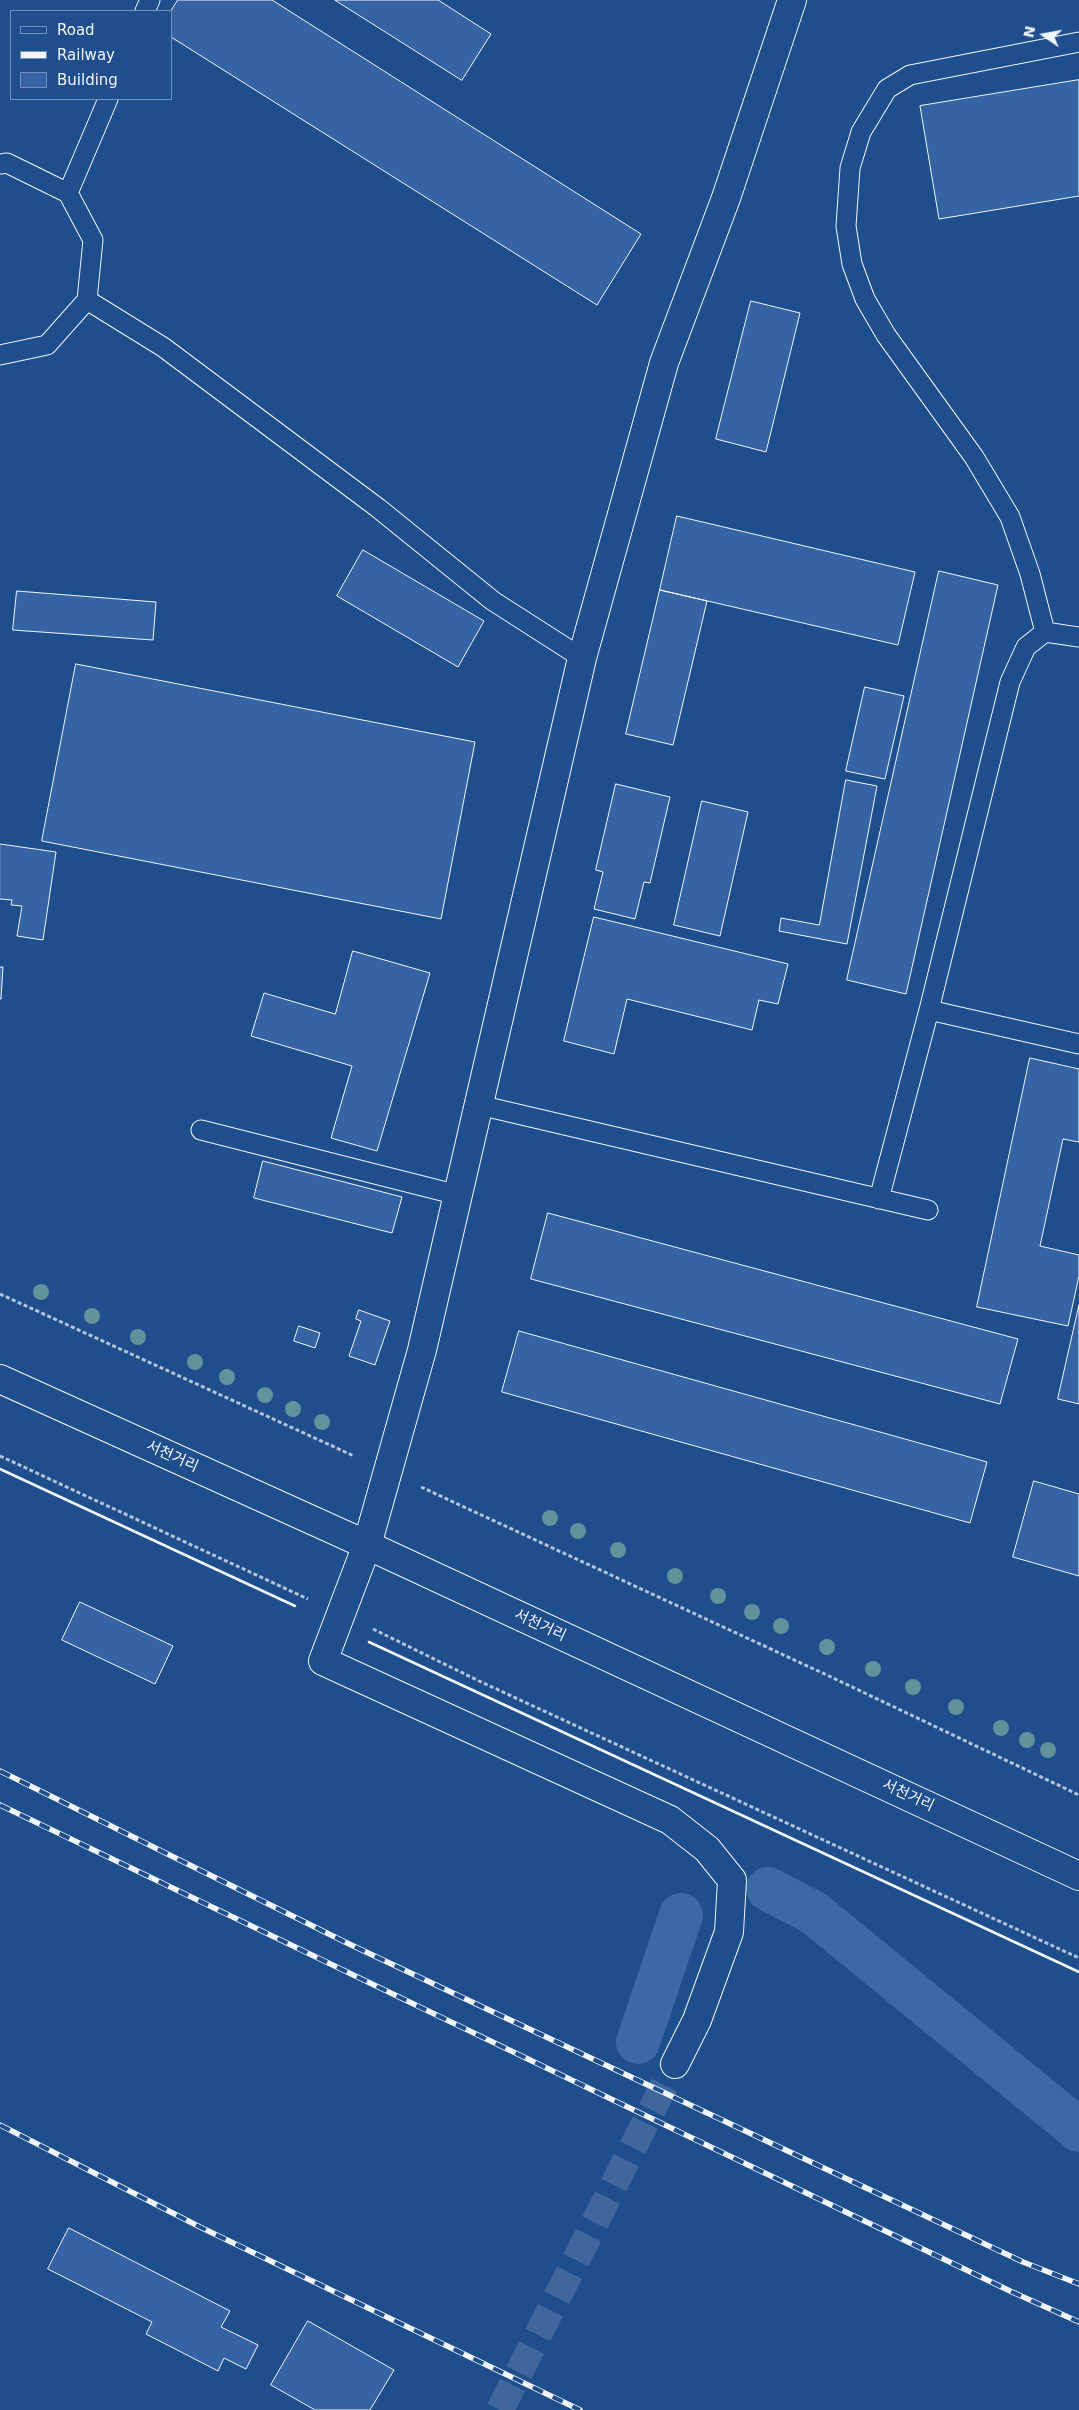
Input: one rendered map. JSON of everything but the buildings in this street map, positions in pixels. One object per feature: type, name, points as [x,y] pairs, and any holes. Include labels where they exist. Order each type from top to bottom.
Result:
[{"type":"street","points":[[675,2064],[698,2020],[729,1932],[732,1880],[707,1849],[670,1820],[323,1661],[367,1545],[422,1350],[582,658],[664,363],[726,198],[792,0]]},
{"type":"street","name":"서천거리","points":[[0,1379],[367,1545],[1079,1876]]},
{"type":"lane","points":[[1045,632],[1030,574],[1010,517],[974,457],[886,335],[865,298],[852,264],[846,226],[850,168],[861,132],[887,89],[910,75],[1079,42]]},
{"type":"lane","points":[[68,193],[108,100]]},
{"type":"lane","points":[[0,164],[7,163],[68,193],[93,240],[87,300],[47,345],[0,356]]},
{"type":"lane","points":[[87,300],[163,347],[378,508],[493,601],[582,658]]},
{"type":"lane","points":[[878,1199],[929,1010],[1010,682],[1026,647],[1045,632],[1079,637]]},
{"type":"lane","points":[[929,1010],[1079,1044]]},
{"type":"lane","points":[[479,1105],[928,1210]]},
{"type":"lane","points":[[201,1130],[458,1195]]},
{"type":"path","points":[[0,1294],[388,1471],[829,1676],[1079,1795]]},
{"type":"path","points":[[0,1456],[341,1614],[479,1681],[1079,1958]]},
{"type":"waterway","points":[[768,1889],[814,1913],[1079,2130]]},
{"type":"waterway","points":[[638,2042],[681,1915]]},
{"type":"tunnel","points":[[500,2410],[675,2064]]},
{"type":"railway","points":[[0,1771],[347,1943],[1023,2262],[1079,2284]]},
{"type":"railway","points":[[0,1805],[1010,2291],[1079,2322]]},
{"type":"railway","points":[[0,2125],[200,2227],[580,2410]]},
{"type":"wall","points":[[0,1469],[295,1606]]},
{"type":"wall","points":[[369,1642],[1079,1972]]}]
